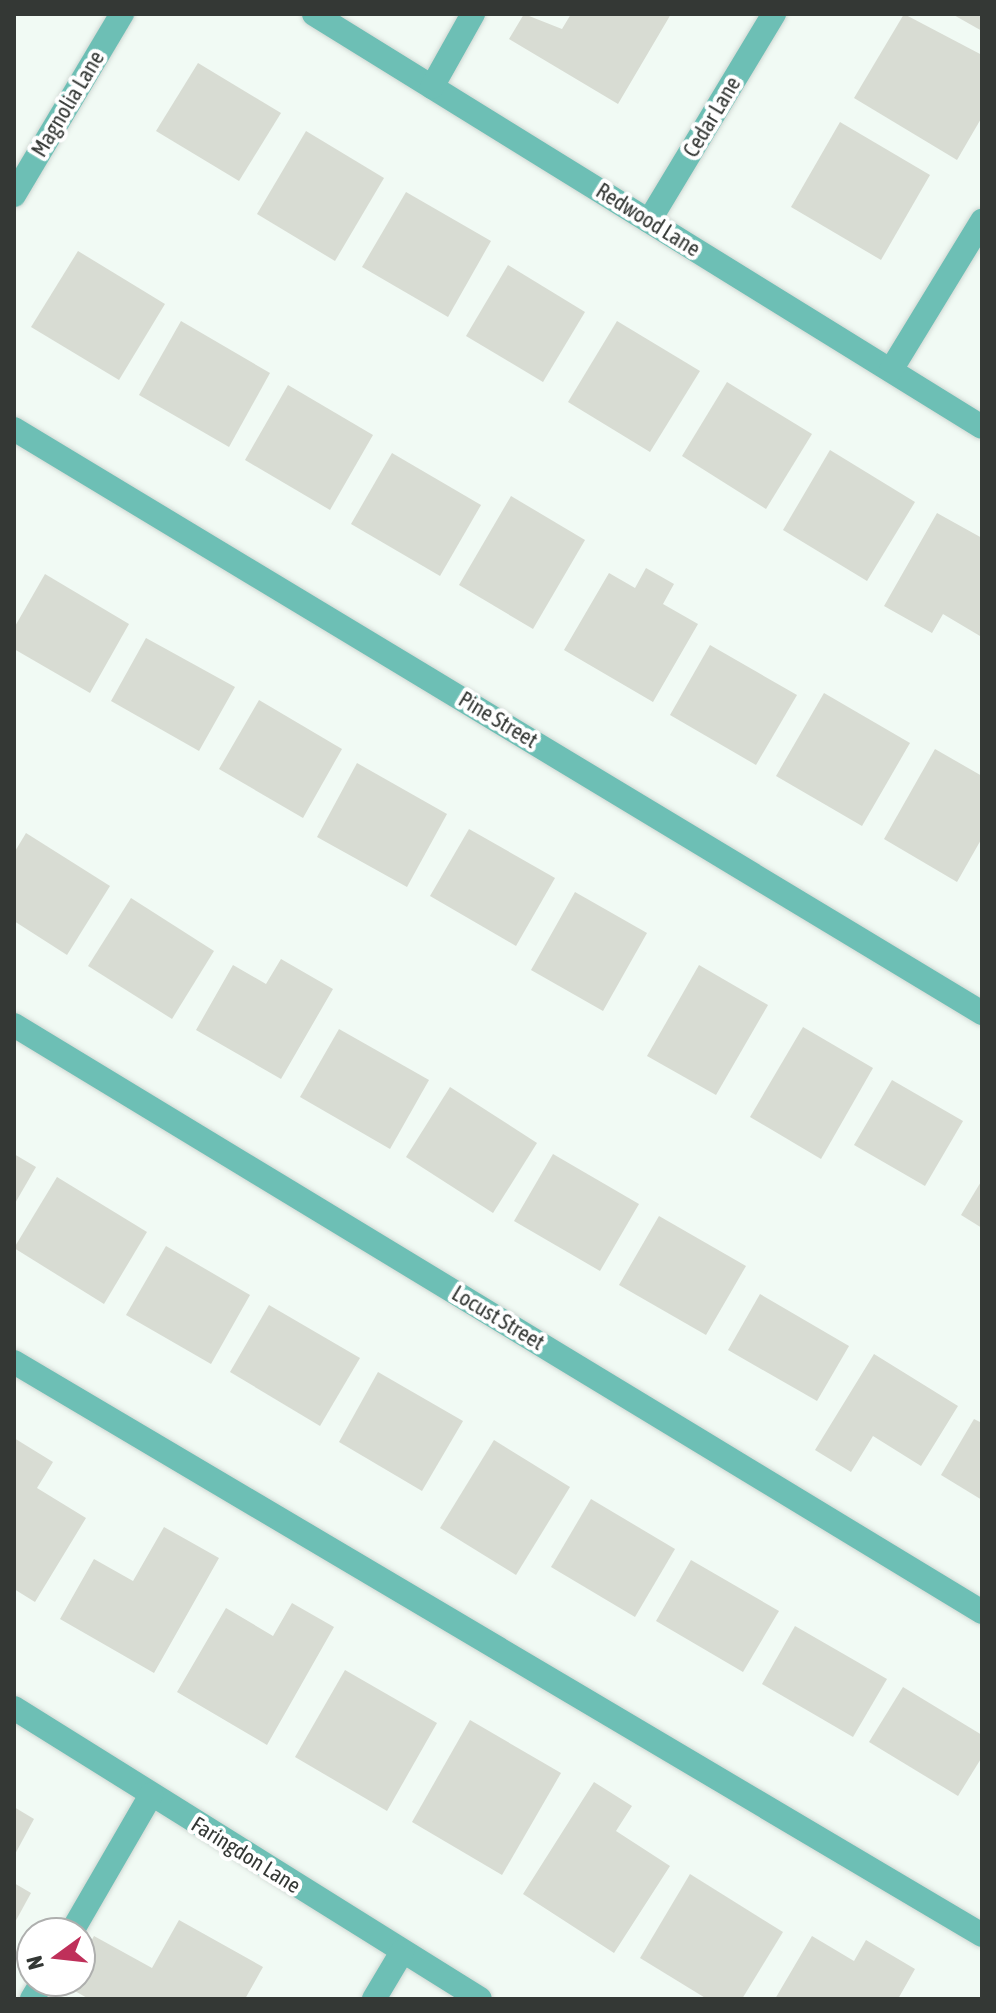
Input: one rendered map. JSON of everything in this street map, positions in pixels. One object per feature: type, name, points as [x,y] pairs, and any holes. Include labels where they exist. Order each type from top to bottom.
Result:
[{"type":"street","name":"Magnolia Lane","points":[[14,195],[122,14]]},
{"type":"street","name":"Redwood Lane","points":[[314,14],[982,427]]},
{"type":"street","points":[[432,87],[473,14]]},
{"type":"street","name":"Cedar Lane","points":[[649,221],[774,14]]},
{"type":"street","points":[[891,370],[982,221]]},
{"type":"street","name":"Pine Street","points":[[14,429],[982,1013]]},
{"type":"street","name":"Locust Street","points":[[14,1025],[982,1612]]},
{"type":"street","points":[[14,1362],[982,1935]]},
{"type":"street","name":"Faringdon Lane","points":[[14,1708],[480,1999]]},
{"type":"street","points":[[80,1917],[151,1795]]},
{"type":"street","points":[[374,1999],[402,1952]]},
{"type":"building","points":[[524,14],[562,29],[571,14],[671,14],[618,104],[509,39]]},
{"type":"building","points":[[904,14],[982,55],[982,117],[957,160],[854,98]]},
{"type":"building","points":[[952,14],[982,14],[982,31]]},
{"type":"building","points":[[198,63],[281,113],[239,181],[156,131]]},
{"type":"building","points":[[840,122],[930,175],[881,260],[791,207]]},
{"type":"building","points":[[306,131],[384,178],[335,261],[257,214]]},
{"type":"building","points":[[406,192],[491,241],[448,317],[362,267]]},
{"type":"building","points":[[78,251],[165,304],[119,380],[31,327]]},
{"type":"building","points":[[508,265],[585,312],[543,382],[466,336]]},
{"type":"building","points":[[181,321],[270,373],[229,447],[139,395]]},
{"type":"building","points":[[617,321],[700,371],[650,452],[568,402]]},
{"type":"building","points":[[727,382],[812,434],[766,509],[682,456]]},
{"type":"building","points":[[288,385],[373,435],[330,510],[245,460]]},
{"type":"building","points":[[830,450],[915,502],[867,581],[783,530]]},
{"type":"building","points":[[392,453],[481,505],[440,576],[351,524]]},
{"type":"building","points":[[511,496],[585,540],[533,629],[459,585]]},
{"type":"building","points":[[937,513],[982,538],[980,636],[943,614],[932,633],[884,606]]},
{"type":"building","points":[[646,568],[674,584],[663,604],[698,624],[653,702],[564,650],[609,573],[635,588]]},
{"type":"building","points":[[45,574],[129,624],[90,693],[14,649],[14,628]]},
{"type":"building","points":[[146,638],[235,687],[199,751],[111,701]]},
{"type":"building","points":[[710,645],[797,695],[756,765],[670,715]]},
{"type":"building","points":[[824,693],[910,743],[862,826],[776,776]]},
{"type":"building","points":[[259,700],[342,749],[303,818],[219,769]]},
{"type":"building","points":[[935,749],[982,776],[982,838],[957,882],[884,839]]},
{"type":"building","points":[[357,763],[447,814],[407,887],[317,837]]},
{"type":"building","points":[[469,829],[555,878],[516,946],[430,896]]},
{"type":"building","points":[[26,833],[110,886],[67,955],[14,921],[14,853]]},
{"type":"building","points":[[575,892],[647,933],[603,1011],[531,970]]},
{"type":"building","points":[[131,898],[214,951],[172,1019],[88,966]]},
{"type":"building","points":[[281,959],[333,989],[281,1079],[196,1030],[233,965],[266,984]]},
{"type":"building","points":[[699,965],[768,1005],[716,1095],[647,1056]]},
{"type":"building","points":[[803,1027],[873,1068],[821,1159],[750,1117]]},
{"type":"building","points":[[339,1029],[429,1080],[390,1149],[300,1097]]},
{"type":"building","points":[[892,1080],[963,1121],[925,1186],[854,1145]]},
{"type":"building","points":[[450,1087],[537,1143],[493,1213],[406,1157]]},
{"type":"building","points":[[14,1154],[36,1167],[14,1205]]},
{"type":"building","points":[[553,1154],[639,1204],[600,1271],[514,1221]]},
{"type":"building","points":[[57,1177],[147,1232],[104,1304],[14,1248]]},
{"type":"building","points":[[982,1180],[982,1228],[961,1215]]},
{"type":"building","points":[[659,1216],[746,1266],[706,1335],[619,1285]]},
{"type":"building","points":[[166,1246],[250,1295],[211,1364],[126,1315]]},
{"type":"building","points":[[760,1294],[849,1346],[817,1401],[728,1350]]},
{"type":"building","points":[[269,1305],[360,1358],[320,1426],[230,1372]]},
{"type":"building","points":[[874,1354],[958,1406],[921,1466],[873,1436],[851,1472],[815,1450]]},
{"type":"building","points":[[378,1372],[463,1421],[422,1491],[339,1442]]},
{"type":"building","points":[[974,1419],[982,1423],[982,1500],[941,1475]]},
{"type":"building","points":[[14,1438],[53,1462],[37,1488],[86,1518],[35,1602],[14,1589]]},
{"type":"building","points":[[494,1440],[570,1487],[516,1575],[440,1528]]},
{"type":"building","points":[[591,1499],[675,1549],[635,1617],[551,1567]]},
{"type":"building","points":[[164,1527],[219,1558],[154,1673],[60,1619],[94,1559],[133,1581]]},
{"type":"building","points":[[691,1560],[779,1611],[743,1672],[656,1621]]},
{"type":"building","points":[[292,1603],[334,1627],[267,1745],[177,1692],[226,1608],[273,1636]]},
{"type":"building","points":[[795,1626],[887,1679],[853,1737],[762,1684]]},
{"type":"building","points":[[345,1670],[437,1723],[387,1811],[295,1757]]},
{"type":"building","points":[[903,1687],[982,1735],[982,1757],[958,1796],[869,1742]]},
{"type":"building","points":[[470,1720],[561,1773],[502,1875],[412,1822]]},
{"type":"building","points":[[594,1782],[632,1806],[616,1831],[670,1866],[614,1953],[523,1894]]},
{"type":"building","points":[[14,1807],[34,1819],[14,1856]]},
{"type":"building","points":[[690,1874],[783,1932],[742,1999],[707,1999],[640,1958]]},
{"type":"building","points":[[14,1883],[31,1893],[14,1924]]},
{"type":"building","points":[[179,1920],[263,1967],[245,1999],[85,1997],[96,1997],[96,1937],[152,1968]]},
{"type":"building","points":[[812,1936],[854,1961],[866,1940],[915,1969],[898,1999],[775,1999]]}]
